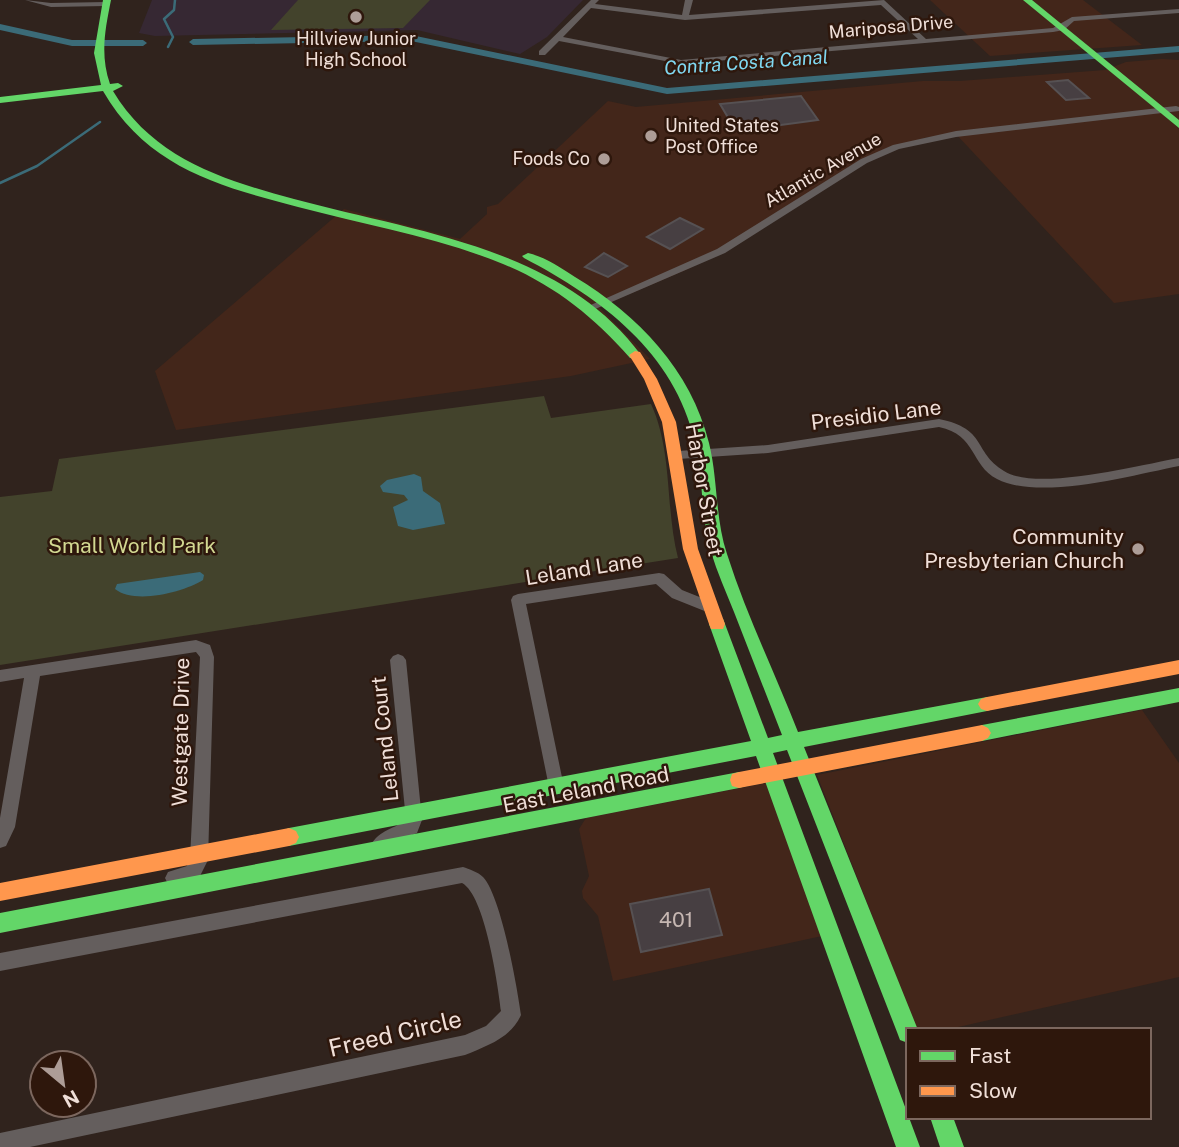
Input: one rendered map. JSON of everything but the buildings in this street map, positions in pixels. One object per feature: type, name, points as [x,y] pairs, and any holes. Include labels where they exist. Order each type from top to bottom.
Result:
[{"type":"main road","points":[[1027,0],[1112,63],[1174,114]]},
{"type":"main road","points":[[1038,0],[1064,26]]},
{"type":"main road","name":"Harbor Street","points":[[107,2],[100,71],[174,146],[203,163],[241,177],[468,242],[514,250],[556,269],[606,301],[632,323],[667,363],[689,404],[704,454],[714,540],[906,1028]]},
{"type":"main road","points":[[0,100],[113,86]]},
{"type":"main road","name":"Harbor Street","points":[[468,242],[535,274],[589,308],[629,348],[651,377],[669,416],[678,455],[685,526],[702,583],[908,1147]]},
{"type":"main road","name":"East Leland Road","points":[[0,892],[761,749],[1179,667]]},
{"type":"main road","name":"East Leland Road","points":[[0,923],[1179,695]]},
{"type":"main road","points":[[942,1119],[953,1147]]},
{"type":"street","points":[[29,0],[51,5],[107,2]]},
{"type":"street","points":[[685,18],[689,0]]},
{"type":"street","points":[[785,0],[794,11]]},
{"type":"street","points":[[542,53],[593,3],[685,18],[881,2],[923,40]]},
{"type":"street","points":[[1159,6],[1168,12]]},
{"type":"street","name":"Mariposa Drive","points":[[557,38],[681,62],[1064,26],[1072,19],[1179,11]]},
{"type":"street","name":"Atlantic Avenue","points":[[589,308],[721,251],[864,161],[896,147],[956,134],[1174,114]]},
{"type":"street","name":"Presidio Lane","points":[[678,455],[768,449],[939,423],[953,425],[967,432],[995,470],[1018,481],[1051,482],[1179,462]]},
{"type":"street","points":[[659,578],[680,586],[702,583]]},
{"type":"street","name":"Leland Lane","points":[[556,787],[518,600],[659,578],[677,594],[712,608]]},
{"type":"street","name":"Westgate Drive","points":[[0,676],[178,648],[196,646],[205,649],[207,657],[200,854]]},
{"type":"street","name":"Leland Court","points":[[398,660],[414,814]]},
{"type":"street","points":[[0,840],[7,827],[33,671]]},
{"type":"street","points":[[376,852],[391,834],[411,828],[414,814]]},
{"type":"street","points":[[140,895],[152,883],[192,873],[198,865],[200,854]]},
{"type":"street","name":"Freed Circle","points":[[0,962],[463,875],[477,883],[487,907],[509,990],[510,1015],[493,1032],[465,1045],[0,1143]]},
{"type":"shaded area","name":"Hillview Junior High School","points":[[152,0],[583,0],[547,37],[520,54],[417,30],[155,36],[139,33]]},
{"type":"shaded area","points":[[930,0],[1083,0],[1142,45],[990,56]]},
{"type":"shaded area","points":[[1179,60],[1179,294],[1114,303],[955,133],[924,138],[863,160],[744,239],[688,269],[599,307],[650,359],[571,376],[176,430],[155,371],[344,209],[460,239],[487,214],[487,207],[498,204],[608,101],[636,107],[923,81],[960,81],[1105,70],[1126,62]]},
{"type":"shaded area","points":[[1142,710],[1179,763],[1179,977],[954,1028],[916,1028],[817,775]]},
{"type":"shaded area","points":[[766,783],[822,936],[613,981],[598,916],[583,898],[582,891],[589,876],[579,829],[586,818]]},
{"type":"green space","points":[[298,0],[430,0],[403,28],[271,30]]},
{"type":"green space","name":"Small World Park","points":[[544,396],[551,418],[651,404],[663,441],[678,558],[0,665],[0,497],[52,491],[59,459]]},
{"type":"water","points":[[414,474],[421,477],[423,491],[440,503],[445,524],[413,530],[398,526],[393,507],[408,500],[404,495],[383,492],[380,486],[387,480]]},
{"type":"water","points":[[200,572],[204,575],[203,580],[184,589],[159,595],[135,596],[115,589],[117,584]]},
{"type":"waterway","points":[[168,47],[173,37],[164,19],[174,10],[175,0]]},
{"type":"waterway","name":"Contra Costa Canal","points":[[0,27],[72,43],[143,43]]},
{"type":"waterway","name":"Contra Costa Canal","points":[[193,42],[411,38],[667,91],[1179,49]]},
{"type":"waterway","points":[[0,183],[37,166],[100,122]]},
{"type":"traffic: fast","points":[[107,0],[100,35],[99,62],[108,91],[119,110],[134,127],[171,157],[211,178],[231,185],[432,237],[508,262],[577,299],[608,325],[635,355]]},
{"type":"traffic: fast","points":[[1027,0],[1179,125]]},
{"type":"traffic: fast","points":[[0,100],[118,86]]},
{"type":"traffic: fast","points":[[528,256],[586,288],[637,330],[659,354],[677,380],[692,410],[702,442],[719,554],[906,1028]]},
{"type":"traffic: fast","points":[[717,624],[908,1147]]},
{"type":"traffic: fast","points":[[982,733],[1179,695]]},
{"type":"traffic: fast","points":[[289,837],[987,704]]},
{"type":"traffic: fast","points":[[0,923],[739,780]]},
{"type":"traffic: fast","points":[[942,1119],[952,1147]]},
{"type":"traffic: slow","points":[[635,355],[651,379],[669,422],[691,549],[717,624]]},
{"type":"traffic: slow","points":[[987,704],[1179,667]]},
{"type":"traffic: slow","points":[[739,780],[982,733]]},
{"type":"traffic: slow","points":[[0,892],[289,837]]},
{"type":"place","name":"Hillview Junior High School","points":[[356,17]]},
{"type":"place","name":"United States Post Office","points":[[651,136]]},
{"type":"place","name":"Foods Co","points":[[604,159]]},
{"type":"place","name":"Community Presbyterian Church","points":[[1138,549]]}]
